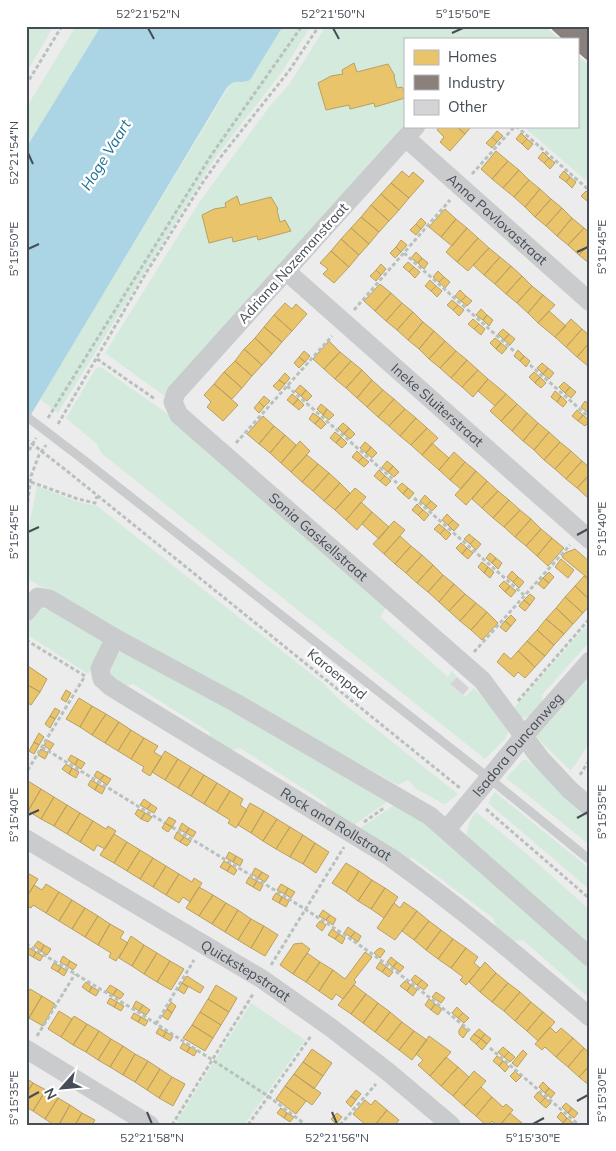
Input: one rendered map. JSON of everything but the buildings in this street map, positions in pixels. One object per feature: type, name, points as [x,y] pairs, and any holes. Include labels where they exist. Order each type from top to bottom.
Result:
[{"type":"street","name":"Anna Pavlovastraat","points":[[411,132],[461,187],[590,302]]},
{"type":"street","name":"Adriana Nozemanstraat","points":[[173,402],[176,393],[411,132]]},
{"type":"street","name":"Ineke Sluiterstraat","points":[[286,271],[585,536]]},
{"type":"street","name":"Sonia Gaskellstraat","points":[[173,402],[179,415],[482,680],[540,758],[570,790],[590,807]]},
{"type":"street","points":[[26,612],[38,597],[49,599],[115,638],[236,703],[408,802],[447,829],[590,958]]},
{"type":"street","name":"Rock and Rollstraat","points":[[115,638],[100,670],[102,679],[106,683],[390,857],[496,938],[590,1018]]},
{"type":"street","name":"Isadora Duncanweg","points":[[447,829],[524,736],[590,661]]},
{"type":"street","name":"Quickstepstraat","points":[[26,839],[262,980],[387,1071],[451,1125]]},
{"type":"street","points":[[27,1050],[150,1125]]},
{"type":"lane","points":[[26,416],[490,779],[590,860]]},
{"type":"path","points":[[26,85],[62,26]]},
{"type":"path","points":[[47,420],[212,154],[302,26]]},
{"type":"path","points":[[57,426],[146,273],[203,182],[289,71],[319,26]]},
{"type":"path","points":[[225,455],[514,128]]},
{"type":"path","points":[[518,128],[590,191]]},
{"type":"path","points":[[404,253],[515,352]]},
{"type":"path","points":[[97,359],[157,400],[173,402]]},
{"type":"path","points":[[530,366],[590,418]]},
{"type":"path","points":[[287,386],[397,483]]},
{"type":"path","points":[[26,456],[38,434]]},
{"type":"path","name":"Karoenpad","points":[[26,439],[473,798],[590,899]]},
{"type":"path","points":[[26,516],[31,476],[39,456],[48,441]]},
{"type":"path","points":[[31,482],[78,500],[95,502],[97,496]]},
{"type":"path","points":[[414,498],[524,595]]},
{"type":"path","points":[[464,664],[524,595],[585,536]]},
{"type":"path","points":[[507,713],[590,618]]},
{"type":"path","points":[[26,640],[85,676],[26,773]]},
{"type":"path","points":[[42,747],[165,822]]},
{"type":"path","name":"Rock and Rollstraat","points":[[358,826],[388,806]]},
{"type":"path","points":[[172,827],[305,909],[369,952],[470,1030]]},
{"type":"path","points":[[26,944],[268,1096],[306,1125]]},
{"type":"path","points":[[156,1024],[203,945]]},
{"type":"path","points":[[27,1050],[75,974]]},
{"type":"path","points":[[248,1125],[321,1022]]},
{"type":"path","points":[[490,1048],[578,1125]]},
{"type":"path","points":[[340,1125],[387,1071]]},
{"type":"green space","points":[[26,26],[54,26],[26,73]]},
{"type":"green space","points":[[76,26],[101,26],[26,148],[26,108]]},
{"type":"green space","points":[[283,26],[311,26],[282,72],[215,158],[58,413],[40,399],[231,83],[237,81],[245,82],[257,69]]},
{"type":"green space","points":[[326,26],[545,26],[558,38],[404,38],[404,124],[166,397],[105,353],[200,201],[270,106],[290,83]]},
{"type":"green space","points":[[578,56],[590,66],[590,184],[525,128],[578,128]]},
{"type":"green space","points":[[101,367],[172,417],[388,604],[380,617],[448,677],[452,671],[457,677],[450,685],[465,697],[474,688],[509,730],[505,739],[485,759],[101,453],[97,444],[66,418],[96,368]]},
{"type":"green space","points":[[37,486],[78,502],[97,506],[324,684],[343,703],[458,794],[444,804],[416,789],[408,780],[398,785],[26,578],[26,542]]},
{"type":"green space","points":[[41,608],[49,610],[101,637],[101,651],[88,674],[26,634],[29,618]]},
{"type":"green space","points":[[590,622],[590,641],[542,695],[542,706],[531,717],[520,718],[512,710]]},
{"type":"green space","points":[[120,652],[380,792],[390,800],[354,825],[327,809],[326,803],[240,748],[231,750],[211,738],[209,732],[133,684],[125,686],[111,676],[109,662]]},
{"type":"green space","points":[[590,676],[590,742],[571,771],[536,737]]},
{"type":"green space","points":[[523,760],[527,760],[590,820],[590,845],[506,778]]},
{"type":"green space","points":[[495,792],[590,869],[590,890],[488,803]]},
{"type":"green space","points":[[397,803],[423,820],[590,968],[590,999],[523,940],[513,941],[496,926],[493,918],[413,858],[404,859],[359,829]]},
{"type":"green space","points":[[476,812],[590,910],[590,949],[467,839],[469,824]]},
{"type":"green space","points":[[251,1003],[305,1040],[244,1125],[182,1125],[177,1121]]},
{"type":"water","name":"Hoge Vaart","points":[[101,26],[283,26],[250,80],[232,83],[226,89],[26,423],[26,148]]}]
